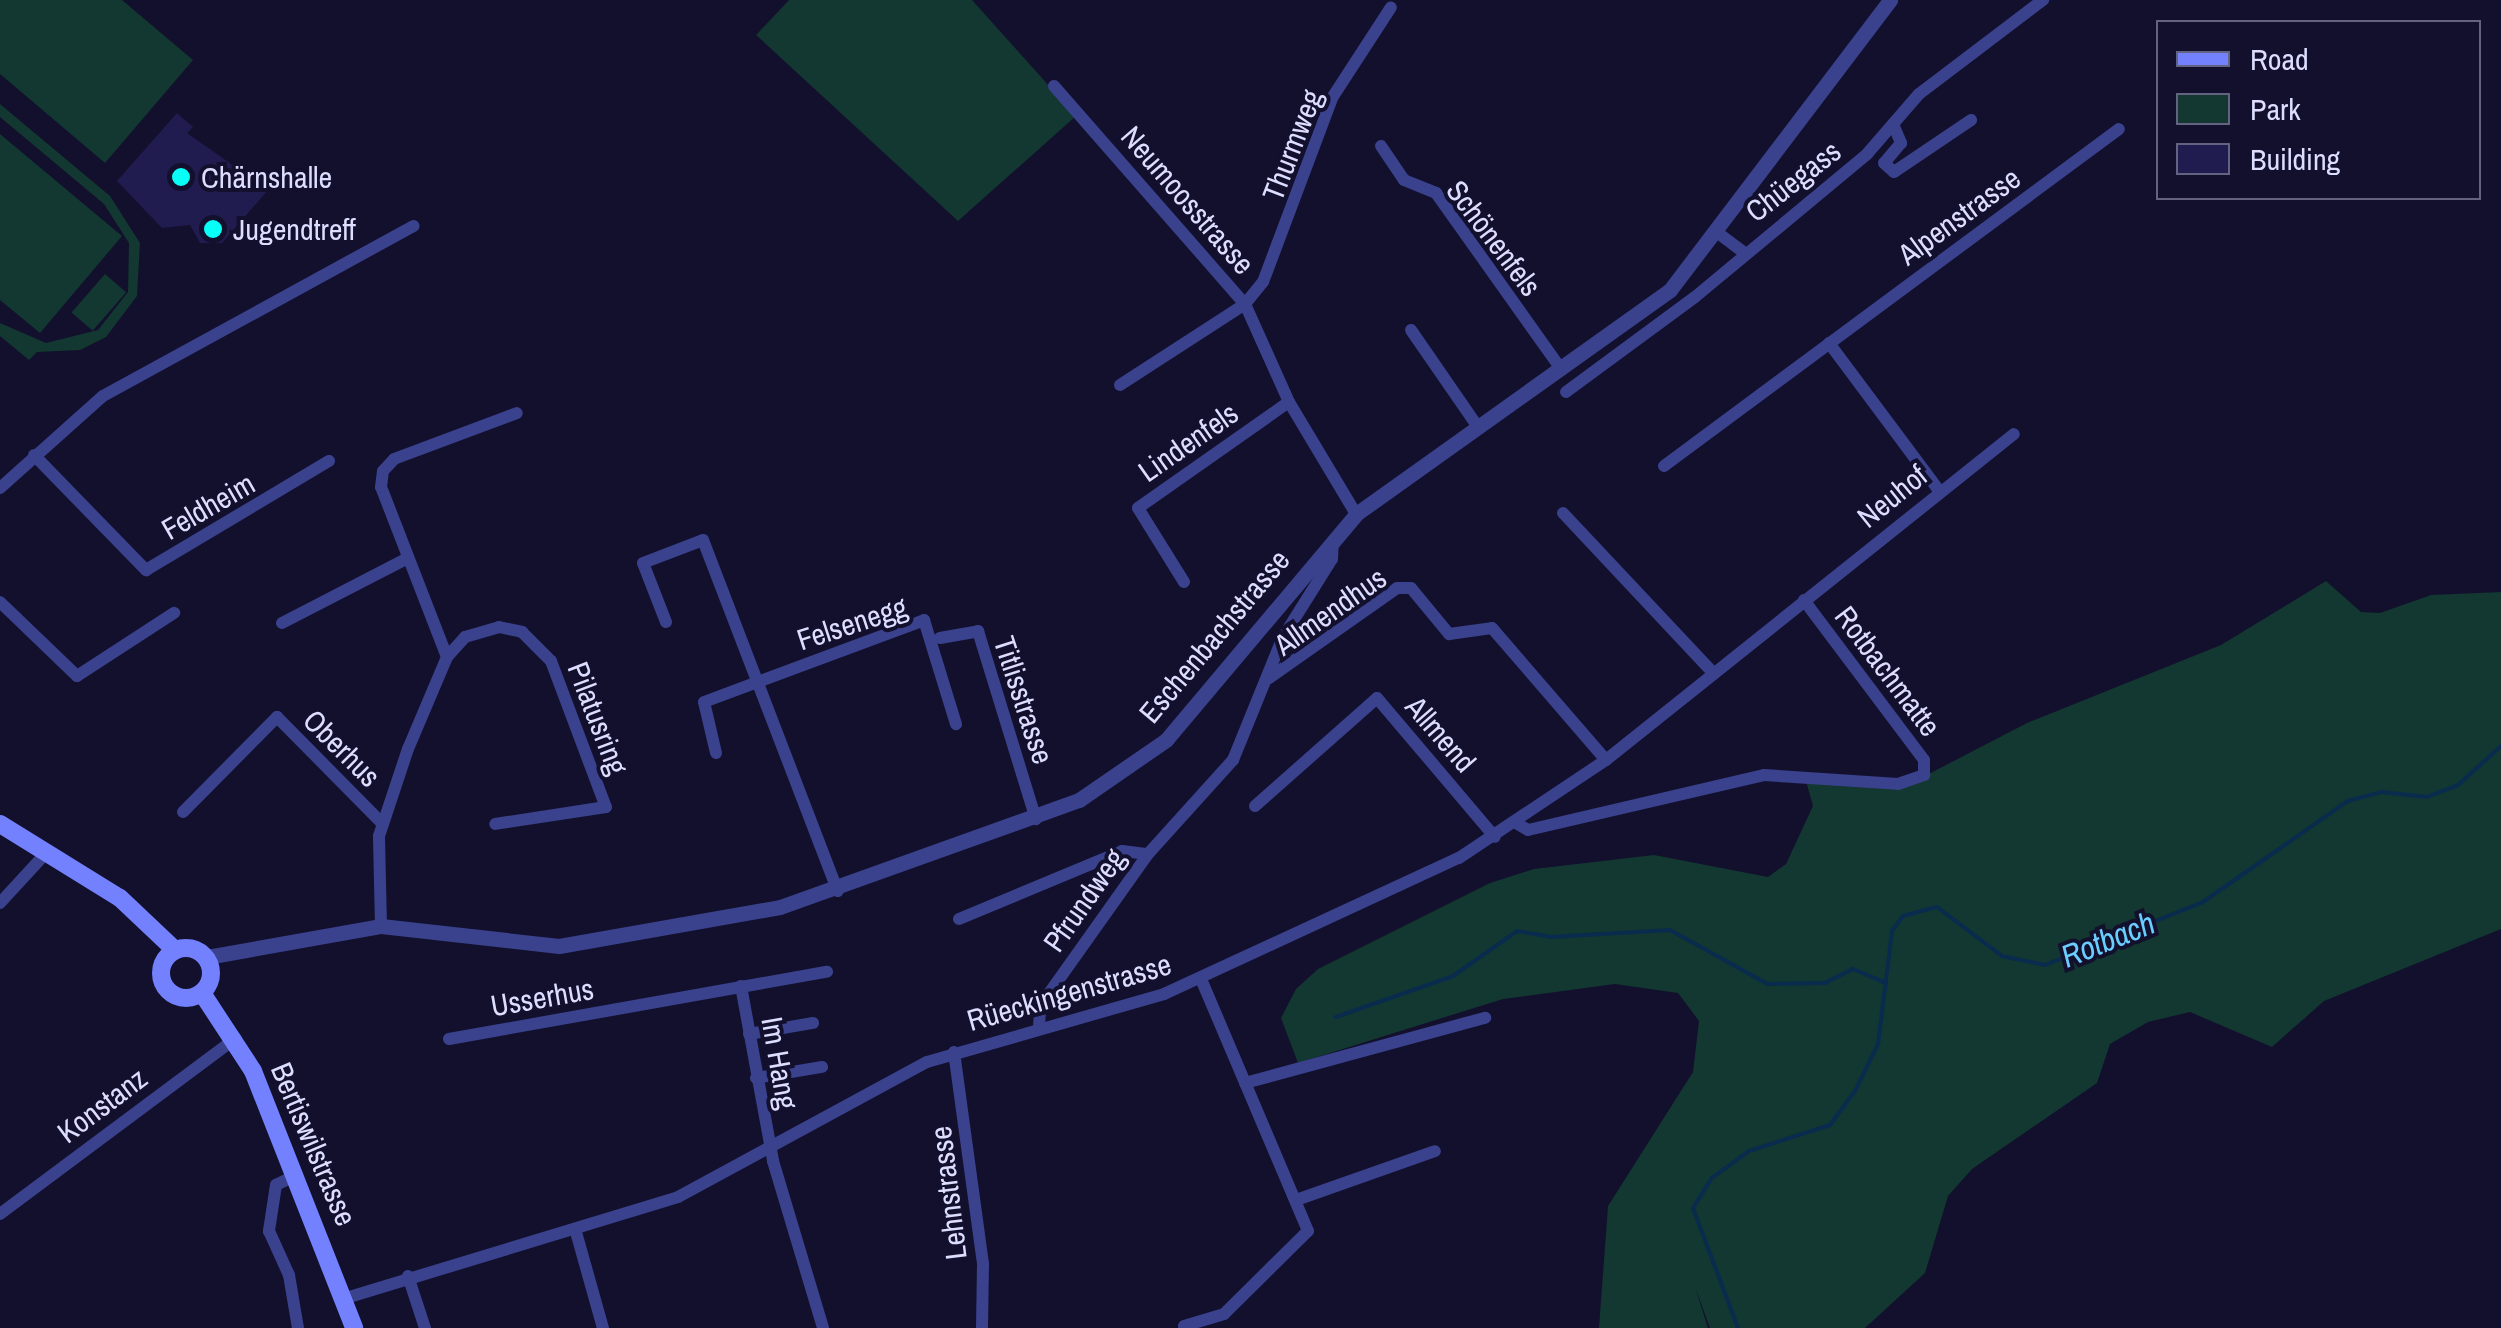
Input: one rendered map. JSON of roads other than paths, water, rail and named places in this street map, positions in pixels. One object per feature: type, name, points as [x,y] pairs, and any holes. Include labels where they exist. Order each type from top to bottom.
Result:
[{"type":"main road","points":[[0,824],[120,898],[175,950],[207,957],[212,976],[202,993],[182,998],[165,986],[162,966],[175,950]]},
{"type":"main road","name":"Bertiswilstrasse","points":[[202,993],[236,1038],[297,1174],[354,1328]]},
{"type":"street","name":"Eschenbachstrasse","points":[[207,957],[380,926],[546,947],[838,891],[1036,819],[1109,782],[1166,740],[1356,514],[1660,300],[1718,233],[1890,0]]},
{"type":"street","name":"Chüegass","points":[[1566,392],[1866,154],[1919,94],[2043,0]]},
{"type":"street","name":"Thurmweg","points":[[1245,304],[1277,256],[1332,98],[1391,7]]},
{"type":"street","name":"Neumoosstrasse","points":[[1054,86],[1245,304],[1290,402],[1356,514]]},
{"type":"street","points":[[1893,124],[1902,143],[1884,163],[1894,172],[1971,120]]},
{"type":"street","name":"Alpenstrasse","points":[[1664,466],[2118,129]]},
{"type":"street","name":"Schönenfels","points":[[1381,146],[1404,180],[1436,193],[1562,370]]},
{"type":"street","points":[[0,488],[104,396],[414,226]]},
{"type":"street","points":[[1718,233],[1743,252]]},
{"type":"street","points":[[1120,385],[1245,304]]},
{"type":"street","points":[[1412,330],[1478,427]]},
{"type":"street","points":[[1828,343],[1938,489]]},
{"type":"street","name":"Lindenfels","points":[[1184,582],[1138,508],[1290,402]]},
{"type":"street","points":[[380,926],[382,824],[447,657],[381,487],[383,471],[394,460],[517,413]]},
{"type":"street","name":"Neuhof","points":[[1804,600],[1938,489],[2014,434]]},
{"type":"street","name":"Feldheim","points":[[34,455],[146,570],[329,462]]},
{"type":"street","points":[[1563,513],[1714,673]]},
{"type":"street","name":"Pfrundweg","points":[[1039,1028],[1040,1006],[1148,854],[1233,760],[1283,637],[1332,558],[1332,538]]},
{"type":"street","points":[[666,622],[643,563],[703,540],[754,682],[838,891]]},
{"type":"street","points":[[282,623],[408,558]]},
{"type":"street","name":"Allmendhus","points":[[1269,678],[1404,586],[1456,637],[1478,624],[1492,628],[1606,760]]},
{"type":"street","name":"Rüeckingenstrasse","points":[[346,1298],[408,1276],[576,1232],[688,1193],[771,1149],[882,1082],[954,1052],[1201,979],[1494,837],[1606,760],[1804,600]]},
{"type":"street","name":"Rotbachmatte","points":[[1516,823],[1528,830],[1764,775],[1898,784],[1924,774],[1924,760],[1804,600]]},
{"type":"street","points":[[0,602],[77,676],[174,613]]},
{"type":"street","name":"Felsenegg","points":[[716,752],[700,705],[924,620],[956,724]]},
{"type":"street","name":"Pilatusring","points":[[447,657],[465,637],[499,627],[541,646],[606,807],[495,824]]},
{"type":"street","name":"Titlisstrasse","points":[[940,638],[978,632],[1036,819]]},
{"type":"street","name":"Allmend","points":[[1254,806],[1377,698],[1494,837]]},
{"type":"street","name":"Oberhus","points":[[183,812],[276,717],[382,824]]},
{"type":"street","name":"Pfrundweg","points":[[959,920],[1122,851],[1148,854]]},
{"type":"street","points":[[0,903],[46,854]]},
{"type":"street","name":"Im Hang","points":[[644,1004],[827,972]]},
{"type":"street","points":[[1184,1326],[1224,1314],[1296,1251],[1308,1230],[1299,1199],[1201,979]]},
{"type":"street","name":"Im Hang","points":[[740,986],[771,1149]]},
{"type":"street","name":"Usserhus","points":[[450,1040],[644,1004]]},
{"type":"street","points":[[1245,1083],[1485,1018]]},
{"type":"street","points":[[748,1034],[814,1023]]},
{"type":"street","name":"Konstanz","points":[[0,1214],[236,1038]]},
{"type":"street","name":"Lehnstrasse","points":[[954,1052],[983,1264],[982,1328]]},
{"type":"street","points":[[756,1078],[822,1066]]},
{"type":"street","points":[[771,1149],[823,1328]]},
{"type":"street","points":[[1299,1199],[1436,1152]]},
{"type":"street","points":[[297,1174],[276,1185],[269,1231],[289,1275],[298,1328]]},
{"type":"street","points":[[576,1232],[603,1328]]},
{"type":"street","points":[[408,1276],[424,1328]]},
{"type":"waterway","name":"Rotbach","points":[[1738,1328],[1693,1208],[1712,1178],[1749,1151],[1830,1125],[1855,1091],[1878,1044],[1892,931],[1903,916],[1937,907],[2002,956],[2045,965],[2203,902],[2348,801],[2382,792],[2427,797],[2458,785],[2501,746]]},
{"type":"waterway","points":[[1336,1017],[1453,976],[1517,931],[1551,937],[1670,930],[1768,984],[1825,983],[1853,969],[1886,983]]},
{"type":"place","name":"Chärnshalle","points":[[181,177]]},
{"type":"place","name":"Jugendtreff","points":[[213,229]]}]
